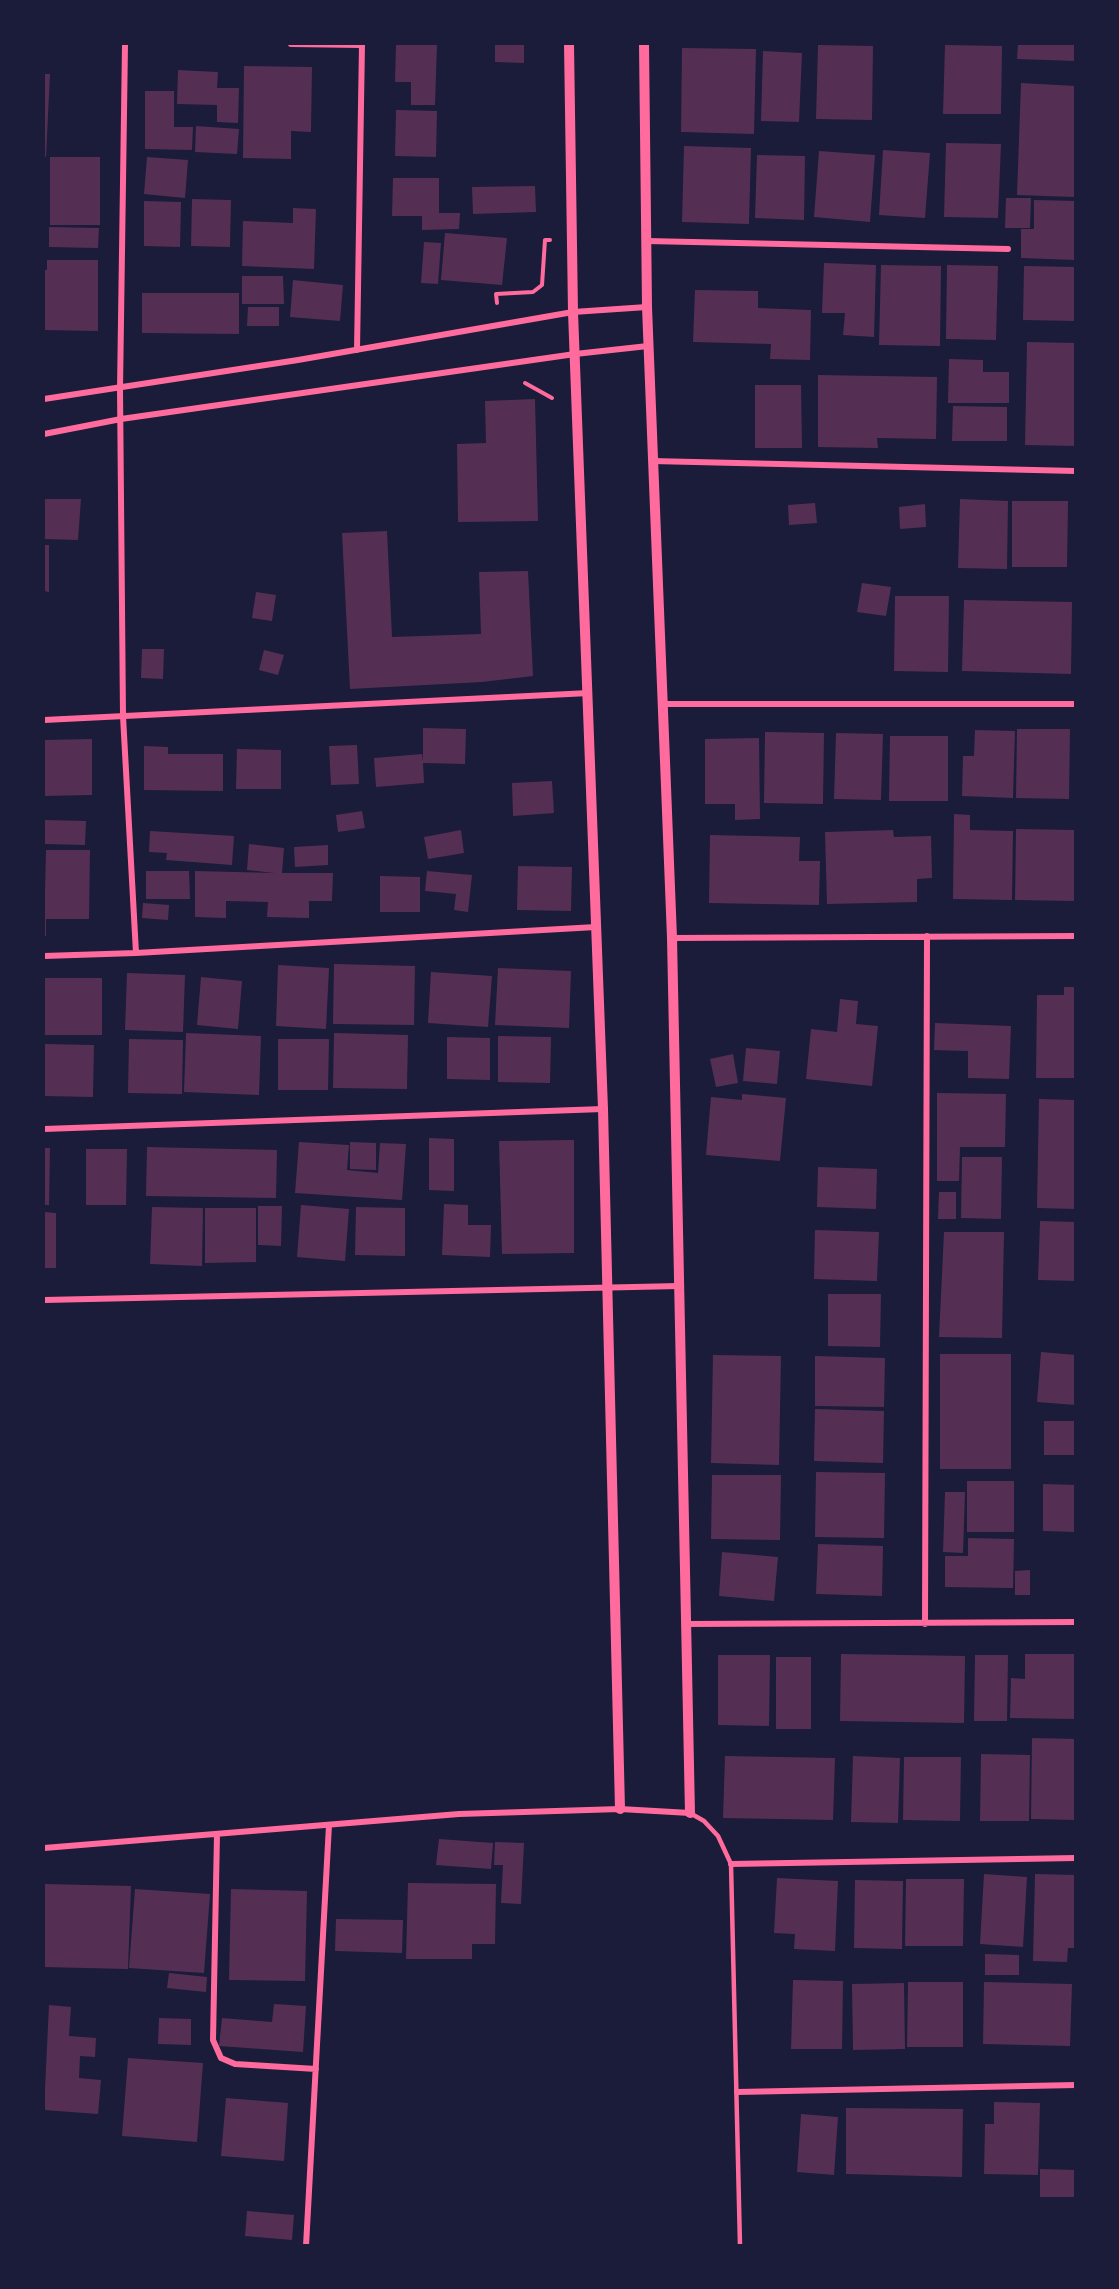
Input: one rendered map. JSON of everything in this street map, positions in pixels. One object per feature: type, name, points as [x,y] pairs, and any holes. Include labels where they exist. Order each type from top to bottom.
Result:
[{"type":"street","points":[[125,44],[120,389],[123,716],[136,953]]},
{"type":"street","points":[[291,44],[362,44],[357,350]]},
{"type":"street","points":[[569,44],[573,312],[603,1108],[620,1809]]},
{"type":"street","points":[[44,1848],[459,1814],[620,1809],[690,1813],[672,938],[648,346],[644,44]]},
{"type":"street","points":[[647,241],[1008,249]]},
{"type":"street","points":[[44,399],[120,389],[573,312],[647,307]]},
{"type":"street","points":[[44,434],[121,419],[575,354],[648,346]]},
{"type":"street","points":[[652,460],[1076,471]]},
{"type":"street","points":[[44,720],[589,693]]},
{"type":"street","points":[[663,704],[1076,704]]},
{"type":"street","points":[[44,956],[136,953],[597,927]]},
{"type":"street","points":[[925,1624],[927,936]]},
{"type":"street","points":[[672,938],[1076,936]]},
{"type":"street","points":[[44,1129],[603,1108]]},
{"type":"street","points":[[44,1300],[679,1286]]},
{"type":"street","points":[[686,1624],[1076,1622]]},
{"type":"street","points":[[306,2246],[329,1825]]},
{"type":"street","points":[[216,1834],[213,2040],[221,2058],[235,2064],[316,2069]]},
{"type":"street","points":[[731,1864],[1076,1858]]},
{"type":"street","points":[[737,2092],[1076,2085]]},
{"type":"lane","points":[[690,1813],[704,1821],[718,1836],[731,1864],[740,2246]]},
{"type":"building","points":[[396,44],[437,44],[435,105],[411,105],[411,82],[395,82]]},
{"type":"building","points":[[495,44],[524,44],[524,63],[495,62]]},
{"type":"building","points":[[1018,44],[1076,44],[1076,61],[1017,59]]},
{"type":"building","points":[[818,45],[873,46],[872,120],[816,119]]},
{"type":"building","points":[[945,45],[1002,46],[1001,114],[943,114]]},
{"type":"building","points":[[682,48],[756,49],[754,134],[681,132]]},
{"type":"building","points":[[763,51],[802,53],[799,122],[761,121]]},
{"type":"building","points":[[244,66],[312,67],[311,132],[291,131],[291,159],[243,158]]},
{"type":"building","points":[[178,70],[218,72],[217,88],[239,88],[238,123],[217,122],[217,105],[177,104]]},
{"type":"building","points":[[44,74],[50,74],[46,157],[44,156]]},
{"type":"building","points":[[1021,83],[1076,86],[1074,197],[1017,195]]},
{"type":"building","points":[[145,91],[174,91],[174,127],[193,127],[192,150],[145,149]]},
{"type":"building","points":[[396,110],[437,111],[436,157],[395,156]]},
{"type":"building","points":[[196,126],[239,129],[237,154],[195,152]]},
{"type":"building","points":[[946,143],[1001,144],[998,218],[944,217]]},
{"type":"building","points":[[684,146],[751,148],[749,224],[682,222]]},
{"type":"building","points":[[883,150],[930,153],[925,218],[879,215]]},
{"type":"building","points":[[819,151],[875,155],[870,222],[814,217]]},
{"type":"building","points":[[757,155],[805,156],[804,220],[755,218]]},
{"type":"building","points":[[50,157],[100,157],[100,225],[50,225]]},
{"type":"building","points":[[147,157],[188,160],[185,198],[144,194]]},
{"type":"building","points":[[393,178],[439,178],[439,213],[460,213],[459,229],[422,230],[422,216],[392,216]]},
{"type":"building","points":[[535,186],[536,212],[473,214],[472,187]]},
{"type":"building","points":[[1006,198],[1031,198],[1030,228],[1005,228]]},
{"type":"building","points":[[192,199],[231,200],[230,247],[191,246]]},
{"type":"building","points":[[1034,200],[1076,201],[1076,260],[1021,258],[1021,229],[1034,229]]},
{"type":"building","points":[[144,201],[181,202],[180,247],[144,246]]},
{"type":"building","points":[[293,208],[316,209],[314,269],[242,266],[243,221],[293,223]]},
{"type":"building","points":[[49,227],[99,228],[98,248],[49,247]]},
{"type":"building","points":[[445,233],[507,238],[502,285],[441,280]]},
{"type":"building","points":[[424,242],[441,243],[438,284],[421,283]]},
{"type":"building","points":[[47,260],[98,260],[98,331],[44,330],[44,270],[47,270]]},
{"type":"building","points":[[824,263],[876,265],[874,337],[843,335],[845,313],[822,313]]},
{"type":"building","points":[[881,265],[941,266],[940,346],[879,345]]},
{"type":"building","points":[[947,265],[998,266],[996,340],[946,339]]},
{"type":"building","points":[[1024,266],[1076,267],[1076,321],[1023,320]]},
{"type":"building","points":[[242,276],[283,276],[284,304],[242,304]]},
{"type":"building","points":[[293,280],[343,285],[340,321],[290,317]]},
{"type":"building","points":[[695,290],[758,291],[758,308],[811,310],[810,360],[770,359],[771,344],[693,342]]},
{"type":"building","points":[[142,293],[239,293],[239,334],[142,333]]},
{"type":"building","points":[[248,307],[279,307],[279,326],[247,326]]},
{"type":"building","points":[[1027,342],[1076,343],[1076,446],[1025,445]]},
{"type":"building","points":[[949,359],[983,360],[983,372],[1009,372],[1009,403],[948,403]]},
{"type":"building","points":[[818,375],[937,377],[936,439],[877,438],[878,448],[818,447]]},
{"type":"building","points":[[755,385],[801,385],[802,448],[755,448]]},
{"type":"building","points":[[535,399],[538,521],[458,522],[457,444],[486,443],[485,401]]},
{"type":"building","points":[[953,406],[1007,407],[1007,441],[952,441]]},
{"type":"building","points":[[44,499],[81,499],[78,540],[44,539]]},
{"type":"building","points":[[960,499],[1008,501],[1007,569],[958,568]]},
{"type":"building","points":[[1012,501],[1068,501],[1067,567],[1012,567]]},
{"type":"building","points":[[815,503],[817,523],[789,525],[788,505]]},
{"type":"building","points":[[925,504],[926,527],[900,529],[899,507]]},
{"type":"building","points":[[387,531],[392,637],[481,634],[479,572],[528,571],[533,676],[482,682],[350,689],[342,533]]},
{"type":"building","points":[[44,545],[49,545],[49,592],[44,591]]},
{"type":"building","points":[[862,583],[891,587],[886,616],[857,612]]},
{"type":"building","points":[[256,592],[276,595],[272,621],[252,618]]},
{"type":"building","points":[[895,596],[949,596],[948,672],[894,671]]},
{"type":"building","points":[[964,600],[1072,602],[1071,674],[962,671]]},
{"type":"building","points":[[142,649],[164,649],[163,679],[141,678]]},
{"type":"building","points":[[264,650],[284,655],[278,675],[259,670]]},
{"type":"building","points":[[423,728],[466,729],[465,764],[423,763],[424,783],[376,787],[374,758],[422,754],[423,761]]},
{"type":"building","points":[[1017,729],[1070,729],[1069,799],[1016,798]]},
{"type":"building","points":[[975,730],[1015,731],[1013,798],[962,796],[963,756],[974,756]]},
{"type":"building","points":[[765,732],[824,733],[823,804],[764,803]]},
{"type":"building","points":[[836,733],[883,734],[881,800],[834,799]]},
{"type":"building","points":[[890,736],[948,736],[948,801],[889,801]]},
{"type":"building","points":[[759,738],[760,819],[735,820],[735,804],[705,804],[705,739]]},
{"type":"building","points":[[92,739],[92,795],[44,796],[44,740]]},
{"type":"building","points":[[357,745],[359,784],[331,785],[329,746]]},
{"type":"building","points":[[144,746],[168,747],[168,754],[223,754],[223,791],[144,790]]},
{"type":"building","points":[[237,749],[281,750],[281,789],[236,789]]},
{"type":"building","points":[[552,781],[554,813],[513,816],[512,783]]},
{"type":"building","points":[[362,811],[365,828],[338,832],[336,815]]},
{"type":"building","points":[[954,814],[970,815],[970,830],[1013,831],[1012,900],[953,899]]},
{"type":"building","points":[[45,820],[86,821],[85,845],[45,844]]},
{"type":"building","points":[[1016,829],[1076,830],[1076,901],[1015,900]]},
{"type":"building","points":[[461,830],[464,853],[428,859],[424,837]]},
{"type":"building","points":[[893,830],[894,837],[931,836],[932,878],[917,879],[917,902],[827,904],[825,832]]},
{"type":"building","points":[[150,831],[234,836],[232,865],[166,860],[167,853],[149,852]]},
{"type":"building","points":[[710,835],[800,837],[799,861],[820,861],[819,905],[709,903]]},
{"type":"building","points":[[249,844],[284,848],[282,873],[333,873],[332,901],[309,901],[309,918],[267,917],[268,902],[226,901],[226,918],[195,917],[195,871],[275,873],[247,870]]},
{"type":"building","points":[[328,845],[328,865],[295,867],[294,847]]},
{"type":"building","points":[[46,850],[90,850],[89,919],[46,919],[46,936],[44,936]]},
{"type":"building","points":[[518,866],[572,867],[571,911],[517,910]]},
{"type":"building","points":[[146,871],[189,871],[190,899],[146,899]]},
{"type":"building","points":[[427,871],[472,875],[468,912],[454,910],[456,894],[425,891]]},
{"type":"building","points":[[380,876],[420,877],[420,912],[380,912]]},
{"type":"building","points":[[143,903],[169,905],[168,920],[142,918]]},
{"type":"building","points":[[334,964],[415,966],[414,1025],[333,1024]]},
{"type":"building","points":[[278,965],[329,968],[326,1029],[276,1026]]},
{"type":"building","points":[[498,968],[571,971],[569,1028],[495,1025]]},
{"type":"building","points":[[431,972],[492,976],[488,1027],[428,1023]]},
{"type":"building","points":[[127,973],[185,975],[183,1032],[125,1030]]},
{"type":"building","points":[[201,977],[242,981],[238,1029],[197,1025]]},
{"type":"building","points":[[44,978],[102,978],[102,1035],[44,1035]]},
{"type":"building","points":[[1064,987],[1076,987],[1076,1078],[1036,1078],[1037,995],[1064,995]]},
{"type":"building","points":[[840,999],[858,1001],[856,1024],[878,1026],[872,1086],[806,1079],[811,1029],[837,1032]]},
{"type":"building","points":[[935,1023],[1011,1026],[1009,1079],[968,1078],[968,1051],[934,1050]]},
{"type":"building","points":[[186,1033],[261,1036],[259,1095],[184,1092]]},
{"type":"building","points":[[334,1033],[408,1035],[407,1089],[333,1088]]},
{"type":"building","points":[[498,1036],[551,1037],[550,1083],[498,1082]]},
{"type":"building","points":[[447,1037],[490,1038],[490,1080],[447,1079]]},
{"type":"building","points":[[129,1039],[183,1040],[182,1094],[128,1093]]},
{"type":"building","points":[[278,1039],[329,1039],[328,1090],[278,1090]]},
{"type":"building","points":[[44,1044],[94,1045],[93,1097],[44,1096]]},
{"type":"building","points":[[746,1048],[780,1051],[777,1084],[743,1081]]},
{"type":"building","points":[[733,1054],[738,1083],[716,1087],[710,1059]]},
{"type":"building","points":[[937,1093],[1006,1094],[1005,1147],[960,1147],[959,1181],[937,1181]]},
{"type":"building","points":[[742,1094],[786,1098],[780,1161],[706,1155],[711,1097],[742,1100]]},
{"type":"building","points":[[1039,1099],[1076,1100],[1076,1209],[1037,1208]]},
{"type":"building","points":[[429,1138],[454,1139],[454,1191],[429,1190]]},
{"type":"building","points":[[574,1140],[574,1253],[502,1254],[499,1141]]},
{"type":"building","points":[[299,1142],[349,1145],[347,1170],[378,1173],[380,1143],[406,1144],[402,1200],[295,1193]]},
{"type":"building","points":[[350,1142],[376,1143],[376,1170],[350,1169]]},
{"type":"building","points":[[147,1147],[277,1150],[276,1198],[146,1196]]},
{"type":"building","points":[[44,1148],[50,1148],[49,1205],[44,1205]]},
{"type":"building","points":[[86,1149],[127,1149],[126,1205],[86,1205]]},
{"type":"building","points":[[962,1157],[1002,1157],[1001,1219],[961,1218]]},
{"type":"building","points":[[818,1167],[877,1169],[876,1209],[817,1207]]},
{"type":"building","points":[[939,1192],[956,1192],[956,1219],[938,1219]]},
{"type":"building","points":[[444,1204],[468,1205],[468,1225],[491,1225],[490,1257],[442,1255]]},
{"type":"building","points":[[301,1205],[349,1209],[345,1261],[297,1257]]},
{"type":"building","points":[[258,1206],[282,1206],[281,1246],[258,1245]]},
{"type":"building","points":[[152,1207],[203,1208],[202,1266],[150,1264]]},
{"type":"building","points":[[356,1207],[405,1208],[405,1256],[355,1255]]},
{"type":"building","points":[[205,1208],[256,1208],[256,1262],[205,1263]]},
{"type":"building","points":[[44,1212],[56,1213],[56,1268],[44,1268]]},
{"type":"building","points":[[1040,1221],[1076,1222],[1076,1281],[1038,1280]]},
{"type":"building","points":[[815,1230],[879,1232],[877,1281],[814,1279]]},
{"type":"building","points":[[944,1232],[1004,1232],[1002,1338],[939,1337]]},
{"type":"building","points":[[828,1294],[881,1294],[880,1347],[828,1346]]},
{"type":"building","points":[[1041,1352],[1076,1355],[1076,1405],[1037,1402]]},
{"type":"building","points":[[940,1354],[1011,1354],[1011,1469],[940,1469]]},
{"type":"building","points":[[713,1355],[781,1356],[779,1465],[711,1463]]},
{"type":"building","points":[[815,1356],[885,1358],[884,1407],[815,1406]]},
{"type":"building","points":[[815,1409],[884,1411],[883,1463],[814,1461]]},
{"type":"building","points":[[1044,1421],[1076,1421],[1076,1455],[1044,1455]]},
{"type":"building","points":[[816,1472],[885,1473],[884,1538],[815,1537]]},
{"type":"building","points":[[712,1475],[781,1475],[780,1540],[711,1539]]},
{"type":"building","points":[[967,1481],[1014,1481],[1014,1532],[967,1532]]},
{"type":"building","points":[[1043,1484],[1076,1485],[1076,1532],[1043,1531]]},
{"type":"building","points":[[945,1492],[965,1492],[963,1553],[943,1552]]},
{"type":"building","points":[[968,1538],[1014,1539],[1013,1588],[945,1587],[945,1556],[968,1556]]},
{"type":"building","points":[[818,1544],[883,1546],[882,1596],[816,1594]]},
{"type":"building","points":[[722,1552],[778,1557],[774,1601],[719,1596]]},
{"type":"building","points":[[1030,1570],[1030,1595],[1015,1595],[1015,1571]]},
{"type":"building","points":[[841,1654],[965,1656],[964,1723],[840,1721]]},
{"type":"building","points":[[1025,1654],[1076,1654],[1076,1719],[1010,1718],[1011,1678],[1025,1679]]},
{"type":"building","points":[[718,1655],[770,1655],[769,1726],[718,1725]]},
{"type":"building","points":[[975,1655],[1008,1655],[1007,1721],[974,1721]]},
{"type":"building","points":[[776,1657],[811,1657],[811,1729],[776,1729]]},
{"type":"building","points":[[1032,1738],[1076,1739],[1076,1820],[1031,1819]]},
{"type":"building","points":[[981,1754],[1030,1755],[1029,1821],[980,1821]]},
{"type":"building","points":[[725,1756],[835,1758],[833,1820],[723,1818]]},
{"type":"building","points":[[853,1756],[900,1758],[898,1823],[851,1822]]},
{"type":"building","points":[[904,1757],[961,1757],[960,1821],[903,1820]]},
{"type":"building","points":[[439,1839],[493,1843],[491,1869],[436,1865]]},
{"type":"building","points":[[495,1842],[524,1843],[521,1904],[501,1903],[503,1865],[494,1865]]},
{"type":"building","points":[[984,1874],[1027,1877],[1023,1947],[980,1944]]},
{"type":"building","points":[[1035,1874],[1076,1875],[1076,1948],[1068,1948],[1067,1962],[1033,1961]]},
{"type":"building","points":[[777,1878],[838,1881],[835,1951],[794,1949],[795,1934],[774,1933]]},
{"type":"building","points":[[906,1879],[964,1879],[963,1946],[905,1946]]},
{"type":"building","points":[[855,1880],[903,1881],[902,1949],[854,1948]]},
{"type":"building","points":[[408,1883],[496,1884],[495,1944],[472,1944],[472,1959],[406,1959]]},
{"type":"building","points":[[44,1884],[131,1886],[128,1969],[44,1967]]},
{"type":"building","points":[[135,1889],[210,1894],[204,1973],[129,1968]]},
{"type":"building","points":[[231,1889],[307,1891],[305,1981],[229,1980]]},
{"type":"building","points":[[336,1919],[403,1920],[402,1953],[335,1951]]},
{"type":"building","points":[[985,1954],[1019,1955],[1019,1975],[985,1975]]},
{"type":"building","points":[[169,1973],[207,1977],[206,1992],[167,1988]]},
{"type":"building","points":[[793,1980],[843,1981],[842,2049],[791,2049]]},
{"type":"building","points":[[908,1982],[963,1982],[963,2047],[907,2047]]},
{"type":"building","points":[[984,1982],[1072,1984],[1070,2046],[983,2044]]},
{"type":"building","points":[[904,1983],[905,2049],[853,2050],[852,1984]]},
{"type":"building","points":[[274,2004],[306,2006],[303,2052],[219,2046],[222,2018],[272,2022]]},
{"type":"building","points":[[49,2005],[71,2007],[69,2036],[96,2038],[95,2057],[80,2056],[79,2078],[101,2080],[98,2114],[44,2110]]},
{"type":"building","points":[[159,2018],[191,2019],[191,2045],[158,2044]]},
{"type":"building","points":[[128,2058],[203,2063],[197,2142],[122,2136]]},
{"type":"building","points":[[226,2098],[288,2103],[284,2161],[221,2156]]},
{"type":"building","points":[[994,2102],[1040,2103],[1038,2175],[984,2174],[985,2124],[994,2124]]},
{"type":"building","points":[[846,2108],[963,2109],[962,2177],[846,2174]]},
{"type":"building","points":[[801,2114],[838,2117],[834,2175],[797,2172]]},
{"type":"building","points":[[1040,2169],[1076,2170],[1076,2197],[1040,2197]]},
{"type":"building","points":[[247,2211],[294,2215],[292,2240],[245,2236]]}]
